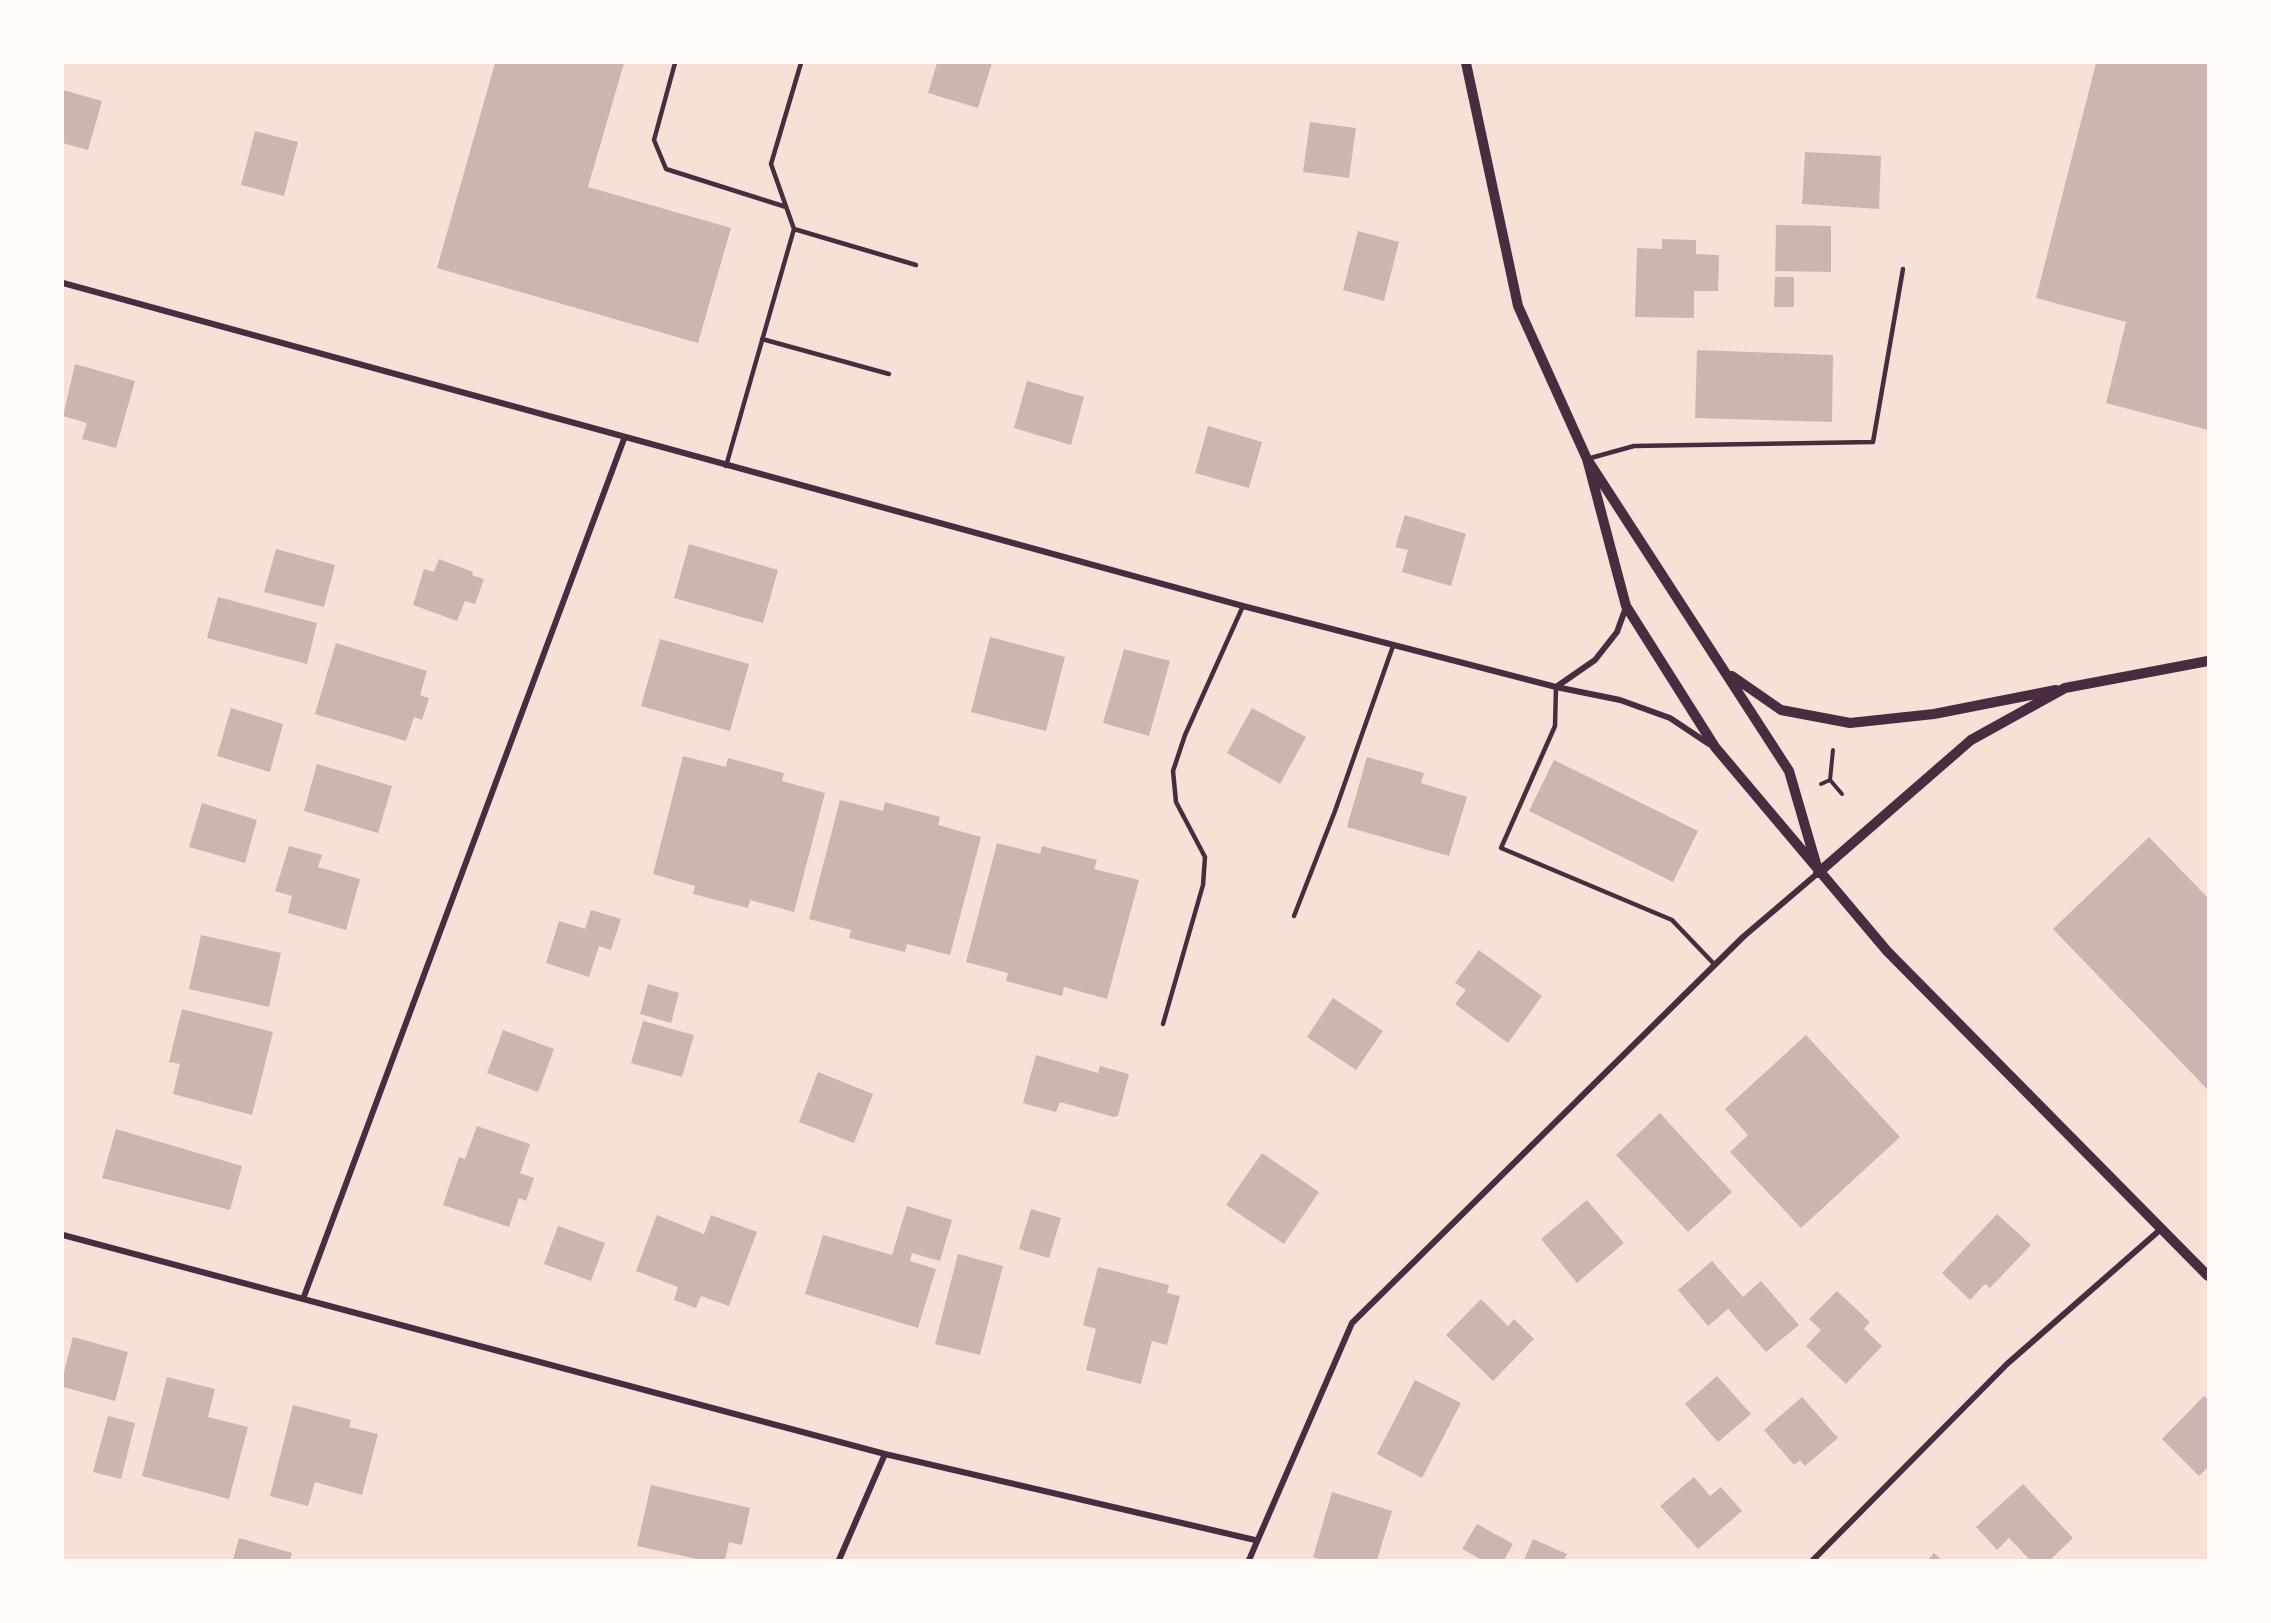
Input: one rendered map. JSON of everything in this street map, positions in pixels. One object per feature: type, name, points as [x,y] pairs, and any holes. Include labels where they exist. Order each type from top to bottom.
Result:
[{"type":"street","points":[[1466,63],[1518,306],[1587,459],[1789,771],[1818,873]]},
{"type":"street","points":[[63,283],[624,439],[1243,606],[1556,687],[1620,700],[1671,718],[1715,747]]},
{"type":"street","points":[[303,1299],[624,439]]},
{"type":"street","points":[[1587,459],[1626,606],[1715,747],[1818,873],[1887,951],[2208,1276]]},
{"type":"street","points":[[1556,687],[1595,660],[1617,632],[1626,606]]},
{"type":"street","points":[[1727,674],[1781,710],[1850,723],[1934,714],[2208,661]]},
{"type":"street","points":[[1249,1560],[1255,1540],[1352,1323],[1715,965],[1818,873],[1971,740],[2065,688]]},
{"type":"street","points":[[1812,1560],[2007,1364],[2161,1229]]},
{"type":"street","points":[[63,1235],[885,1454],[1255,1540]]},
{"type":"street","points":[[839,1560],[885,1454]]},
{"type":"lane","points":[[675,63],[654,140],[666,169],[786,207]]},
{"type":"lane","points":[[726,466],[794,229],[771,164],[801,63]]},
{"type":"lane","points":[[794,229],[916,265]]},
{"type":"lane","points":[[1587,459],[1635,446],[1873,442],[1903,269]]},
{"type":"lane","points":[[762,339],[889,374]]},
{"type":"lane","points":[[1163,1024],[1203,885],[1205,857],[1176,802],[1173,771],[1185,735],[1243,606]]},
{"type":"lane","points":[[1294,916],[1335,811],[1393,646]]},
{"type":"lane","points":[[1556,687],[1555,726],[1501,848],[1672,920],[1715,965]]},
{"type":"path","points":[[1833,750],[1830,780],[1842,794]]},
{"type":"path","points":[[1821,784],[1830,780]]},
{"type":"building","points":[[495,63],[624,63],[588,187],[731,228],[698,343],[437,268]]},
{"type":"building","points":[[937,63],[992,63],[978,108],[928,93]]},
{"type":"building","points":[[2096,63],[2208,63],[2208,430],[2106,403],[2126,322],[2036,298]]},
{"type":"building","points":[[63,90],[102,101],[88,150],[63,143]]},
{"type":"building","points":[[1310,122],[1356,128],[1349,178],[1303,172]]},
{"type":"building","points":[[255,131],[298,142],[284,196],[241,185]]},
{"type":"building","points":[[1805,152],[1881,156],[1879,209],[1802,204]]},
{"type":"building","points":[[1776,225],[1831,226],[1831,272],[1775,271]]},
{"type":"building","points":[[1358,231],[1399,242],[1384,301],[1343,290]]},
{"type":"building","points":[[1662,239],[1696,240],[1696,254],[1719,255],[1718,291],[1694,291],[1694,318],[1635,317],[1637,248],[1662,249]]},
{"type":"building","points":[[1775,277],[1794,277],[1794,307],[1774,307]]},
{"type":"building","points":[[1697,350],[1833,355],[1832,422],[1695,418]]},
{"type":"building","points":[[75,364],[135,381],[116,448],[82,439],[87,423],[63,416]]},
{"type":"building","points":[[1027,381],[1084,397],[1071,445],[1014,428]]},
{"type":"building","points":[[1208,426],[1262,442],[1249,488],[1195,473]]},
{"type":"building","points":[[1405,515],[1466,534],[1451,586],[1402,572],[1408,550],[1395,547]]},
{"type":"building","points":[[689,544],[778,570],[763,623],[674,598]]},
{"type":"building","points":[[276,549],[335,565],[324,607],[264,592]]},
{"type":"building","points":[[439,559],[473,572],[472,575],[484,579],[475,604],[465,601],[457,621],[413,605],[424,569],[434,572]]},
{"type":"building","points":[[218,597],[317,623],[307,664],[207,638]]},
{"type":"building","points":[[990,637],[1065,657],[1046,731],[971,712]]},
{"type":"building","points":[[660,639],[749,664],[730,731],[641,706]]},
{"type":"building","points":[[336,643],[427,671],[420,695],[429,698],[422,720],[414,717],[406,741],[315,714]]},
{"type":"building","points":[[1124,649],[1170,661],[1149,736],[1103,723]]},
{"type":"building","points":[[231,708],[283,724],[270,772],[217,756]]},
{"type":"building","points":[[1252,708],[1306,737],[1280,784],[1227,753]]},
{"type":"building","points":[[683,756],[726,767],[728,758],[784,773],[782,781],[825,793],[794,912],[750,900],[748,908],[693,894],[695,886],[653,874]]},
{"type":"building","points":[[1367,757],[1424,773],[1421,783],[1467,797],[1449,856],[1347,827]]},
{"type":"building","points":[[1554,760],[1698,831],[1673,882],[1529,811]]},
{"type":"building","points":[[317,764],[392,786],[378,833],[304,811]]},
{"type":"building","points":[[840,800],[883,811],[885,802],[940,817],[938,825],[981,837],[950,955],[907,944],[905,952],[849,938],[851,930],[809,919]]},
{"type":"building","points":[[202,803],[257,820],[245,863],[189,847]]},
{"type":"building","points":[[2149,837],[2208,898],[2208,1090],[2053,929]]},
{"type":"building","points":[[997,843],[1040,854],[1042,846],[1097,860],[1094,869],[1139,880],[1107,999],[1064,987],[1062,996],[1006,981],[1008,973],[966,962]]},
{"type":"building","points":[[289,846],[322,855],[318,867],[360,879],[346,930],[288,913],[292,896],[275,891]]},
{"type":"building","points":[[591,910],[621,919],[611,950],[599,946],[589,977],[546,963],[559,921],[585,929]]},
{"type":"building","points":[[201,935],[281,953],[269,1007],[189,989]]},
{"type":"building","points":[[1479,950],[1542,996],[1508,1043],[1455,1004],[1466,990],[1455,983]]},
{"type":"building","points":[[648,984],[679,993],[671,1023],[640,1014]]},
{"type":"building","points":[[1333,998],[1383,1031],[1356,1070],[1307,1037]]},
{"type":"building","points":[[182,1009],[273,1032],[252,1115],[173,1094],[180,1064],[169,1062]]},
{"type":"building","points":[[643,1021],[694,1035],[682,1077],[631,1063]]},
{"type":"building","points":[[503,1030],[554,1049],[538,1092],[487,1073]]},
{"type":"building","points":[[1806,1035],[1900,1137],[1801,1228],[1730,1152],[1748,1135],[1725,1109]]},
{"type":"building","points":[[1036,1055],[1098,1073],[1100,1066],[1129,1074],[1118,1116],[1114,1117],[1060,1102],[1056,1112],[1023,1103]]},
{"type":"building","points":[[818,1072],[873,1094],[854,1143],[799,1122]]},
{"type":"building","points":[[1660,1113],[1732,1192],[1688,1232],[1616,1155]]},
{"type":"building","points":[[477,1126],[530,1144],[520,1173],[534,1178],[526,1201],[519,1198],[509,1227],[443,1205],[459,1157],[465,1159]]},
{"type":"building","points":[[116,1129],[242,1166],[230,1210],[102,1178]]},
{"type":"building","points":[[1262,1153],[1319,1192],[1284,1244],[1226,1205]]},
{"type":"building","points":[[1587,1200],[1624,1243],[1577,1283],[1541,1239]]},
{"type":"building","points":[[907,1206],[952,1220],[940,1261],[912,1253],[910,1261],[936,1269],[918,1328],[805,1294],[823,1235],[892,1255]]},
{"type":"building","points":[[1031,1209],[1061,1218],[1049,1258],[1019,1249]]},
{"type":"building","points":[[1997,1214],[2031,1245],[1990,1288],[1985,1284],[1970,1300],[1942,1273]]},
{"type":"building","points":[[657,1215],[704,1234],[711,1215],[757,1232],[729,1306],[701,1296],[696,1308],[674,1300],[678,1287],[636,1271]]},
{"type":"building","points":[[558,1226],[605,1243],[591,1281],[544,1264]]},
{"type":"building","points":[[958,1254],[1003,1266],[980,1355],[935,1344]]},
{"type":"building","points":[[1712,1261],[1743,1297],[1761,1281],[1799,1325],[1766,1352],[1728,1309],[1708,1326],[1678,1290]]},
{"type":"building","points":[[1098,1267],[1169,1285],[1167,1293],[1180,1296],[1167,1345],[1152,1341],[1141,1384],[1086,1370],[1096,1329],[1083,1325]]},
{"type":"building","points":[[1837,1291],[1870,1322],[1864,1329],[1882,1346],[1846,1384],[1806,1346],[1821,1330],[1809,1319]]},
{"type":"building","points":[[1481,1299],[1508,1326],[1514,1319],[1534,1339],[1493,1381],[1446,1335]]},
{"type":"building","points":[[73,1337],[128,1352],[115,1401],[63,1387],[63,1376]]},
{"type":"building","points":[[1717,1376],[1751,1414],[1718,1442],[1685,1404]]},
{"type":"building","points":[[167,1377],[215,1389],[208,1417],[248,1427],[229,1499],[142,1476]]},
{"type":"building","points":[[1415,1380],[1461,1403],[1422,1478],[1377,1454]]},
{"type":"building","points":[[2204,1396],[2208,1400],[2208,1467],[2199,1476],[2162,1439]]},
{"type":"building","points":[[1802,1397],[1838,1438],[1805,1466],[1800,1460],[1794,1465],[1764,1430]]},
{"type":"building","points":[[293,1405],[351,1420],[349,1427],[378,1434],[362,1495],[315,1482],[308,1506],[270,1496]]},
{"type":"building","points":[[108,1416],[135,1423],[121,1479],[93,1472]]},
{"type":"building","points":[[1694,1477],[1710,1496],[1721,1487],[1742,1511],[1698,1549],[1660,1506]]},
{"type":"building","points":[[2023,1484],[2073,1538],[2050,1560],[2030,1560],[2009,1538],[1997,1550],[1976,1527]]},
{"type":"building","points":[[651,1485],[750,1508],[742,1545],[729,1542],[725,1560],[702,1560],[637,1546]]},
{"type":"building","points":[[1332,1492],[1392,1511],[1377,1560],[1321,1560],[1313,1557]]},
{"type":"building","points":[[1477,1524],[1513,1544],[1504,1560],[1482,1560],[1462,1549]]},
{"type":"building","points":[[239,1538],[292,1553],[290,1560],[233,1560]]},
{"type":"building","points":[[1533,1539],[1567,1554],[1564,1560],[1524,1560]]},
{"type":"building","points":[[1934,1553],[1942,1560],[1928,1560]]}]
